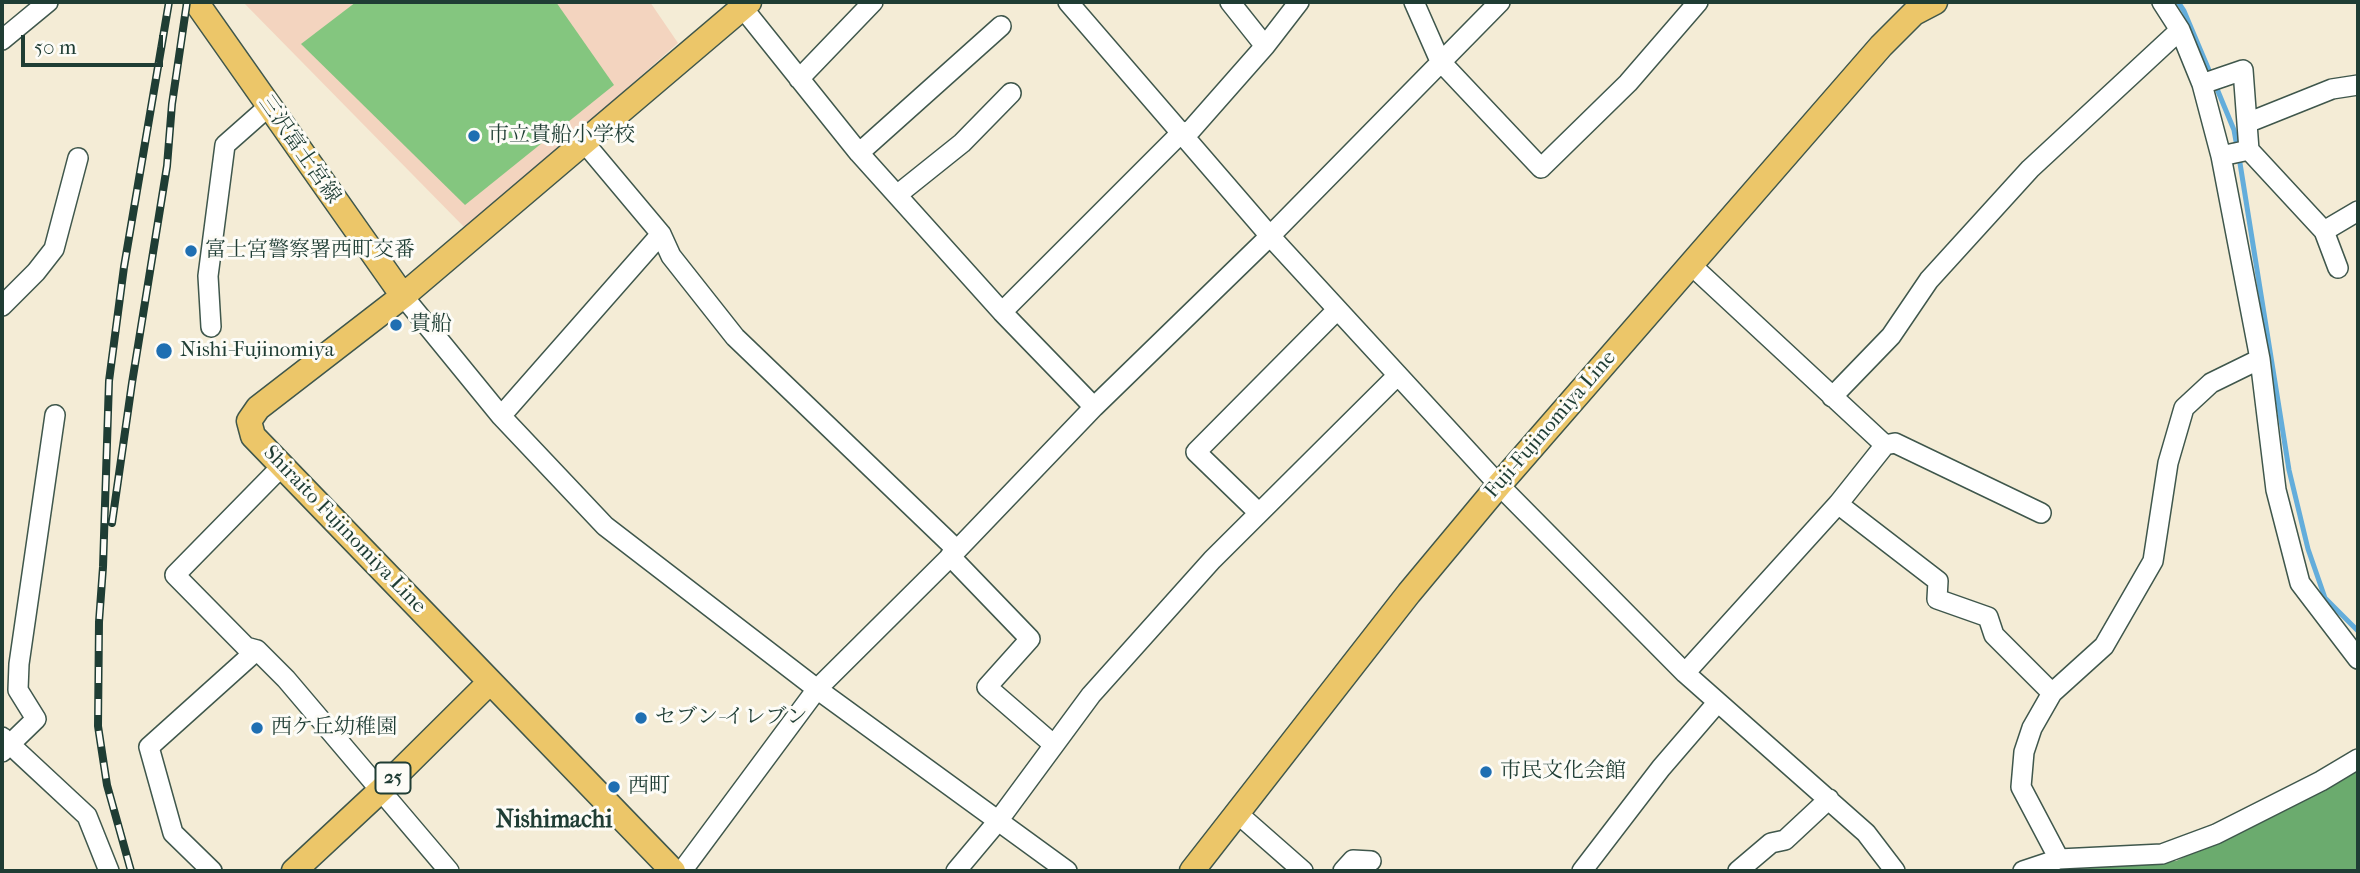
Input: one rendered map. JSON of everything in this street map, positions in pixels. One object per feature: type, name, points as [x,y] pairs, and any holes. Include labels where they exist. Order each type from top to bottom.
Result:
[{"type":"main road","name":"Fuji-Fujinomiya Line","points":[[1192,871],[1409,593],[1499,485],[1881,46],[1924,4]]},
{"type":"main road","name":"Shiraito Fujinomiya Line","points":[[673,871],[253,436],[249,421],[258,408],[403,296],[745,5]]},
{"type":"main road","name":"三沢富士宮線","points":[[203,6],[268,107],[403,296]]},
{"type":"main road","name":"25","points":[[294,871],[382,790],[489,683]]},
{"type":"street","points":[[2,40],[48,2]]},
{"type":"street","points":[[799,79],[873,2]]},
{"type":"street","points":[[1068,2],[1270,236],[1499,485],[1685,673],[1866,833],[1895,871]]},
{"type":"street","points":[[1230,2],[1265,46]]},
{"type":"street","points":[[1002,312],[1181,133],[1191,130],[1265,46],[1299,2]]},
{"type":"street","points":[[1414,2],[1440,61],[1541,169],[1628,83],[1698,2]]},
{"type":"street","points":[[682,871],[817,689],[954,553],[1094,407],[1270,236],[1500,2]]},
{"type":"street","points":[[2162,2],[2180,30],[2202,84],[2221,156],[2260,359],[2276,490],[2300,583],[2358,659]]},
{"type":"street","points":[[745,5],[799,79],[859,153],[1002,312],[1094,407]]},
{"type":"street","points":[[859,153],[1001,26]]},
{"type":"street","points":[[1832,397],[1891,336],[1930,280],[2030,169],[2180,30]]},
{"type":"street","points":[[2202,84],[2243,70],[2249,150],[2324,231],[2338,268]]},
{"type":"street","points":[[2247,123],[2332,89],[2358,85]]},
{"type":"street","points":[[897,195],[962,143],[1011,93]]},
{"type":"street","points":[[211,327],[208,276],[225,145],[268,107]]},
{"type":"street","points":[[583,141],[660,234],[671,256],[735,337],[954,553],[1030,639],[987,687],[1054,745]]},
{"type":"street","points":[[2221,156],[2249,150]]},
{"type":"street","points":[[4,298],[54,249],[78,158]]},
{"type":"street","points":[[2324,231],[2358,211]]},
{"type":"street","points":[[501,416],[660,234]]},
{"type":"street","points":[[1690,264],[1885,445]]},
{"type":"street","points":[[403,296],[501,416],[605,526],[817,689],[1067,871]]},
{"type":"street","points":[[1259,513],[1196,452],[1338,310]]},
{"type":"street","points":[[2059,859],[2021,787],[2024,752],[2032,728],[2052,693],[2104,646],[2153,561],[2168,463],[2184,408],[2211,383],[2260,359]]},
{"type":"street","points":[[956,871],[998,821],[1091,695],[1212,560],[1398,375]]},
{"type":"street","points":[[55,415],[19,664],[19,690],[36,719],[4,745],[87,816],[109,871]]},
{"type":"street","points":[[1685,673],[1838,504],[1885,445],[1895,443],[2041,513]]},
{"type":"street","points":[[282,466],[175,575],[246,647],[257,650],[286,679],[449,871]]},
{"type":"street","points":[[1838,504],[1938,581],[1937,599],[1988,617],[1994,635],[2052,693]]},
{"type":"street","points":[[212,871],[173,833],[149,747],[257,650]]},
{"type":"street","points":[[1581,871],[1661,768],[1717,703]]},
{"type":"street","points":[[2023,871],[2059,859],[2162,855],[2216,834],[2321,781],[2358,759]]},
{"type":"street","points":[[1738,871],[1771,843],[1785,840],[1829,799]]},
{"type":"street","points":[[1237,813],[1303,871]]},
{"type":"street","points":[[1343,871],[1353,860],[1371,861]]},
{"type":"shaded area","name":"市立貴船小学校","points":[[243,2],[650,2],[678,43],[467,230]]},
{"type":"green space","name":"市立貴船小学校","points":[[356,2],[556,2],[614,85],[465,205],[301,44]]},
{"type":"green space","points":[[2358,769],[2358,871],[2054,871],[2072,866],[2176,861]]},
{"type":"waterway","points":[[2178,2],[2211,75]]},
{"type":"waterway","points":[[2215,84],[2234,130],[2237,147]]},
{"type":"waterway","points":[[2239,157],[2289,470],[2308,549],[2325,598],[2358,631]]},
{"type":"railway","points":[[131,871],[107,785],[98,726],[99,622],[109,381],[124,267],[169,2]]},
{"type":"railway","points":[[112,523],[167,166],[172,104],[187,2]]},
{"type":"place","name":"市立貴船小学校","points":[[474,136]]},
{"type":"place","name":"富士宮警察署西町交番","points":[[191,251]]},
{"type":"place","name":"貴船","points":[[396,325]]},
{"type":"place","name":"Nishi-Fujinomiya","points":[[164,351]]},
{"type":"place","name":"セブン-イレブン","points":[[641,718]]},
{"type":"place","name":"西ケ丘幼稚園","points":[[257,728]]},
{"type":"place","name":"市民文化会館","points":[[1486,772]]},
{"type":"place","name":"西町","points":[[614,787]]},
{"type":"district","name":"Nishimachi","points":[[554,821]]}]
